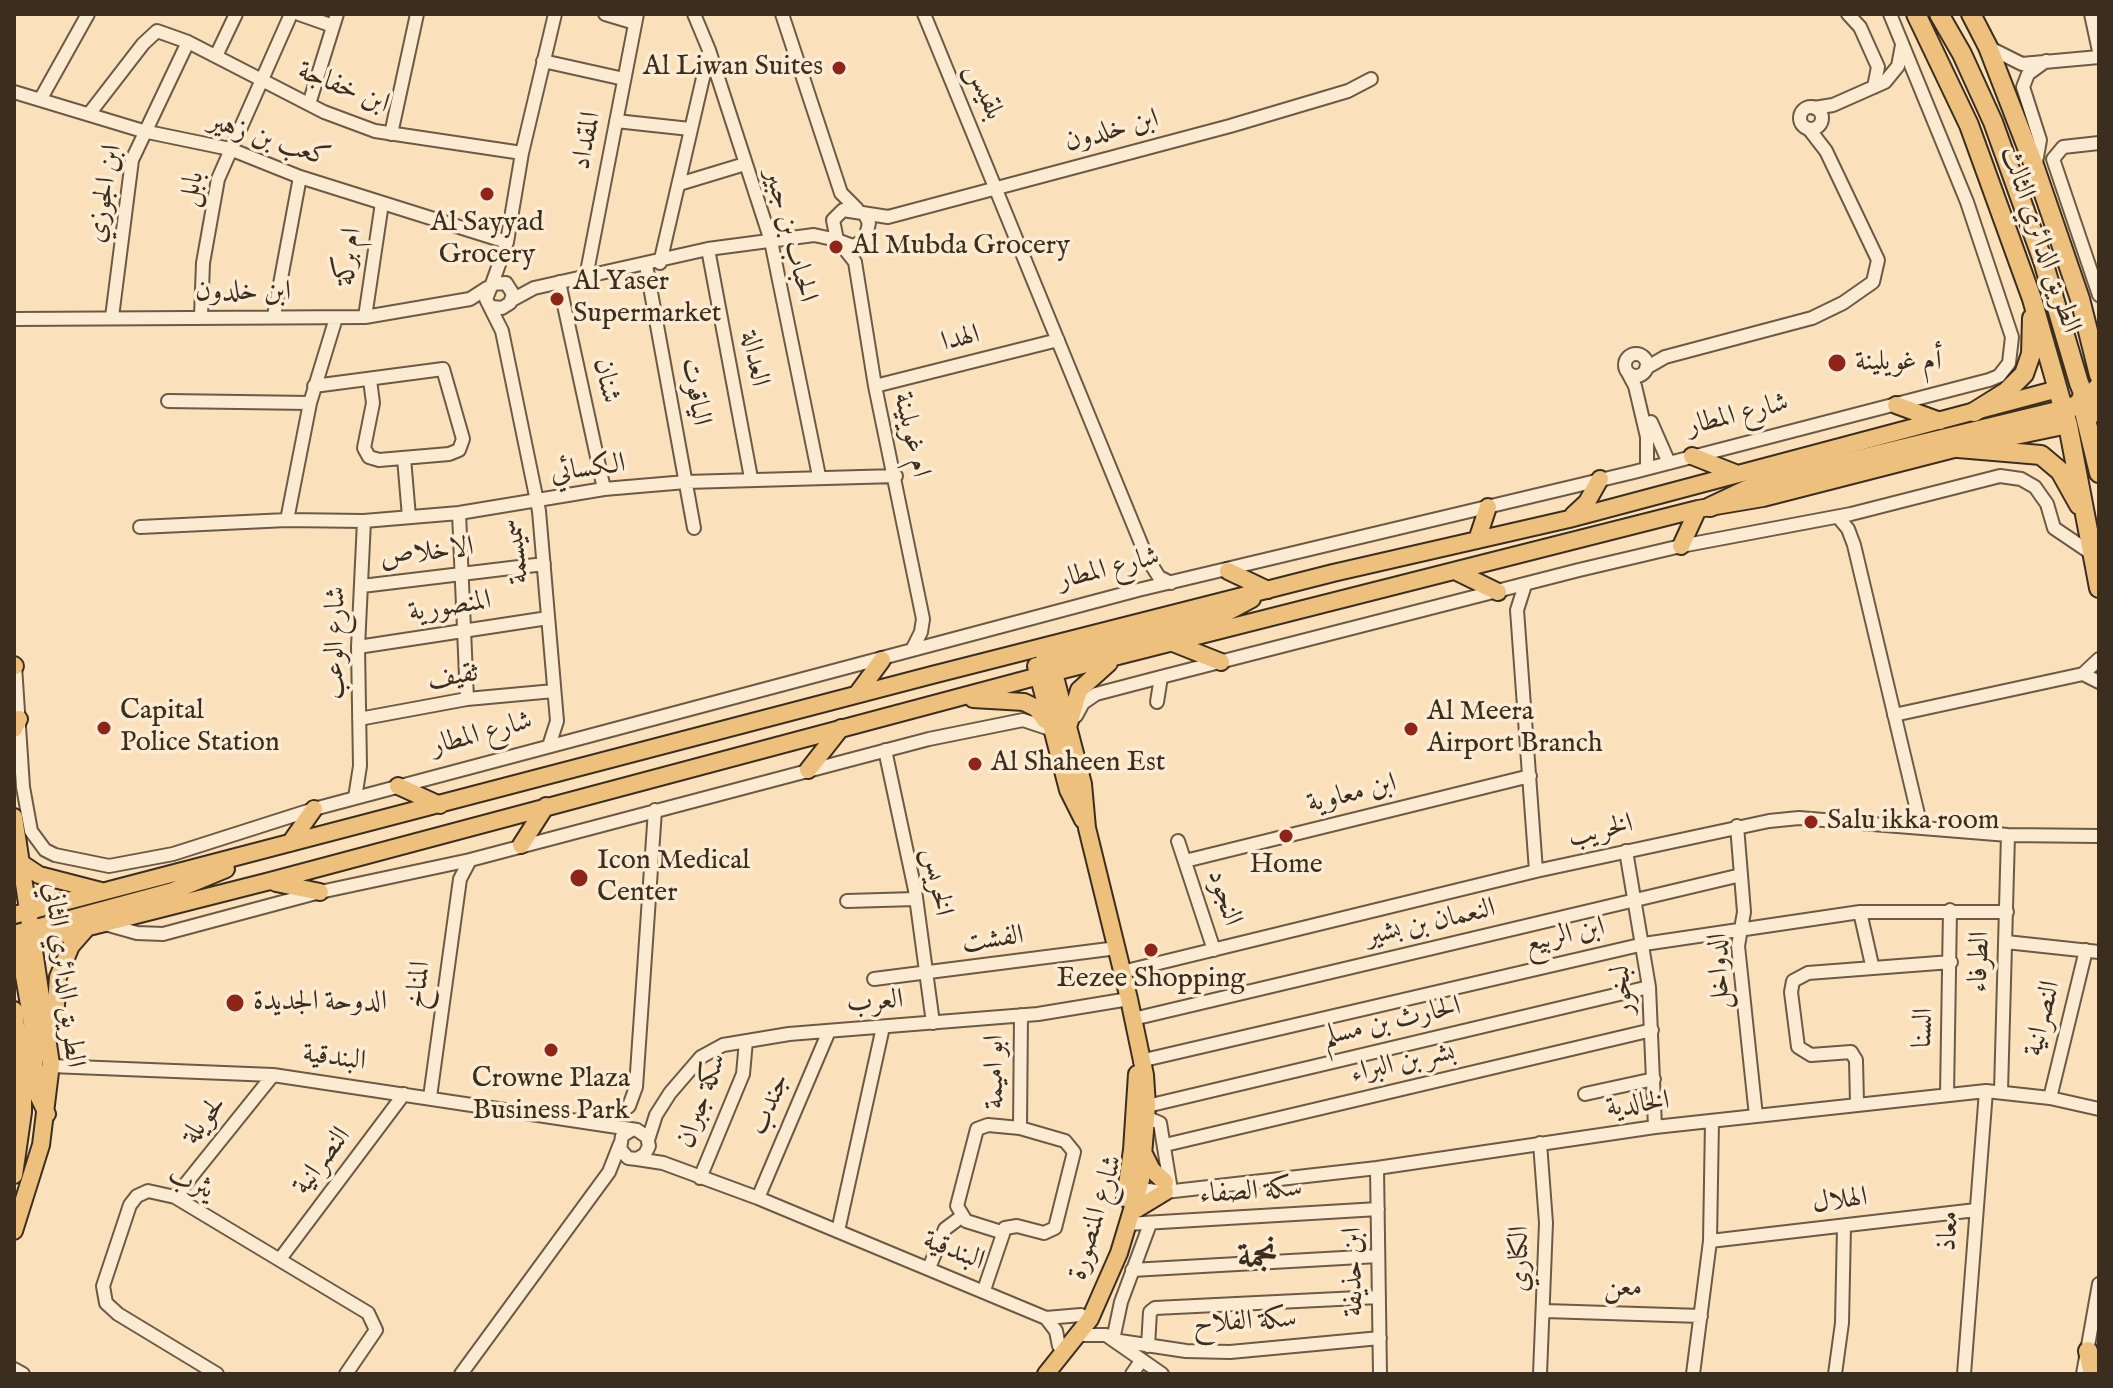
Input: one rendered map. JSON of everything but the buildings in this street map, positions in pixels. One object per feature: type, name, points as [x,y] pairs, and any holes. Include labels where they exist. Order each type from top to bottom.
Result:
[{"type":"highway","name":"الطريق الدائري الثالث","points":[[1916,14],[1969,125],[2032,299],[2066,417],[2088,514],[2099,588]]},
{"type":"highway","points":[[1939,14],[1967,64],[2007,157],[2089,404],[2099,473]]},
{"type":"highway","name":"الطريق الدائري الثالث","points":[[1971,14],[1988,47],[2035,168],[2080,299],[2099,376]]},
{"type":"highway","points":[[1974,412],[2012,387],[2027,369],[2031,349],[2032,299]]},
{"type":"highway","points":[[2080,299],[2099,326]]},
{"type":"highway","points":[[2089,404],[2099,376]]},
{"type":"highway","points":[[1704,508],[1761,483],[2066,417],[2089,404],[2099,386]]},
{"type":"highway","points":[[2058,389],[2074,392],[2089,404]]},
{"type":"highway","points":[[1958,448],[1989,453],[2029,451],[2041,455],[2060,471],[2077,503],[2088,514]]},
{"type":"highway","points":[[2088,1351],[2093,1374]]},
{"type":"main road","name":"شارع المطار","points":[[19,930],[86,929],[270,881],[946,701],[1044,661],[1264,591],[1569,519],[2058,389]]},
{"type":"main road","points":[[1896,405],[1940,421]]},
{"type":"main road","name":"شارع المطار","points":[[19,930],[106,892],[857,694],[1044,661],[1113,659],[1704,508],[1763,498],[2066,417]]},
{"type":"main road","points":[[1692,456],[1737,474]]},
{"type":"main road","points":[[1569,519],[1587,502],[1600,479]]},
{"type":"main road","points":[[1477,540],[1488,507]]},
{"type":"main road","points":[[1681,546],[1704,508]]},
{"type":"main road","points":[[1228,571],[1264,591]]},
{"type":"main road","points":[[1457,572],[1498,592]]},
{"type":"main road","points":[[1173,643],[1221,662]]},
{"type":"main road","points":[[1069,734],[1071,708],[1079,690],[1113,659]]},
{"type":"main road","points":[[857,694],[882,660]]},
{"type":"main road","name":"شارع المنصورة","points":[[1044,661],[1050,729],[1068,790],[1090,831]]},
{"type":"main road","name":"شارع المنصورة","points":[[1040,1374],[1081,1315],[1109,1251],[1144,1154],[1147,1112],[1133,1019],[1090,831],[1083,784],[1044,661]]},
{"type":"main road","points":[[946,701],[1024,702],[1040,711],[1050,729]]},
{"type":"main road","points":[[808,770],[841,728]]},
{"type":"main road","points":[[398,786],[440,805]]},
{"type":"main road","points":[[521,845],[546,806]]},
{"type":"main road","points":[[290,843],[314,809]]},
{"type":"main road","name":"الطريق الدائري الثاني","points":[[14,817],[21,863],[19,930],[49,1030],[51,1066],[47,1114],[28,1193],[14,1231]]},
{"type":"main road","points":[[47,1114],[36,1091],[32,1022],[19,930],[173,891],[204,880],[253,855]]},
{"type":"main road","points":[[21,863],[44,877],[106,892]]},
{"type":"main road","points":[[270,881],[320,892]]},
{"type":"main road","points":[[49,1030],[55,1018],[58,977],[71,946],[86,929]]},
{"type":"main road","name":"الطريق الدائري الثاني","points":[[14,1010],[23,1112],[14,1175]]},
{"type":"main road","name":"شارع المنصورة","points":[[1046,1374],[1079,1335],[1099,1301],[1130,1218],[1134,1184],[1136,1077],[1140,1061]]},
{"type":"main road","points":[[1130,1218],[1167,1186],[1152,1170],[1144,1154]]},
{"type":"street","points":[[40,100],[88,14]]},
{"type":"street","name":"بابل","points":[[201,316],[203,263],[215,189],[291,14]]},
{"type":"street","points":[[299,14],[335,20],[309,104]]},
{"type":"street","points":[[391,134],[417,14]]},
{"type":"street","points":[[490,286],[507,242],[522,153],[555,14]]},
{"type":"street","points":[[605,14],[636,19]]},
{"type":"street","name":"الحباب بن جبير","points":[[694,14],[709,50],[771,241],[819,476]]},
{"type":"street","points":[[782,14],[841,193],[861,212],[867,236],[855,262]]},
{"type":"street","name":"بلقيس","points":[[924,14],[1147,558]]},
{"type":"street","points":[[1848,14],[1860,27],[1878,67],[1874,87]]},
{"type":"street","name":"شارع المطار","points":[[15,665],[23,787],[31,831],[45,850],[64,859],[109,866],[160,857],[398,786],[1138,590],[1228,571],[1669,463],[1999,376],[2009,363],[2012,337],[1967,202],[1890,14]]},
{"type":"street","points":[[1988,47],[2017,63],[2099,54],[2091,14]]},
{"type":"street","points":[[216,56],[233,16]]},
{"type":"street","name":"المقداد","points":[[586,277],[636,19]]},
{"type":"street","name":"ابن خفاجة","points":[[89,114],[143,44],[157,31],[188,42],[309,104],[375,131],[522,153]]},
{"type":"street","name":"ابن الجوزي","points":[[112,317],[132,160],[143,131],[188,42]]},
{"type":"street","points":[[1628,373],[1637,376],[1644,365],[1665,357],[1812,318],[1843,303],[1873,282],[1878,260],[1815,127],[1800,118],[1804,110],[1827,107],[1874,87],[1895,72],[1902,45]]},
{"type":"street","points":[[660,263],[709,50]]},
{"type":"street","points":[[543,61],[624,79]]},
{"type":"street","points":[[2035,168],[2040,140],[2023,87],[2028,74],[2046,61]]},
{"type":"street","name":"ابن خلدون","points":[[861,212],[888,217],[1372,84]]},
{"type":"street","name":"كعب بن زهير","points":[[14,92],[143,131],[230,149],[300,177],[507,242]]},
{"type":"street","points":[[1814,108],[1820,112],[1815,127]]},
{"type":"street","points":[[616,121],[690,129]]},
{"type":"street","points":[[2098,290],[2053,159],[2063,147],[2099,143]]},
{"type":"street","points":[[679,184],[745,164]]},
{"type":"street","points":[[274,316],[300,177]]},
{"type":"street","points":[[838,242],[831,227],[841,193]]},
{"type":"street","name":"ام بركة","points":[[365,317],[382,203]]},
{"type":"street","points":[[814,235],[835,217],[861,212]]},
{"type":"street","name":"ابن خلدون","points":[[867,236],[888,217]]},
{"type":"street","points":[[503,258],[510,303],[534,288],[660,263],[708,249],[814,235],[853,246],[867,236]]},
{"type":"street","name":"ام غويلينة","points":[[838,242],[855,262],[875,386],[896,476],[923,619]]},
{"type":"street","name":"العدالة","points":[[708,249],[751,478]]},
{"type":"street","name":"الياقوت","points":[[646,265],[694,528]]},
{"type":"street","name":"شنان","points":[[559,282],[604,489]]},
{"type":"street","points":[[490,286],[507,284],[534,288]]},
{"type":"street","name":"ابن خلدون","points":[[14,319],[365,317],[470,299],[490,286]]},
{"type":"street","name":"سميسمة","points":[[490,286],[490,305],[502,331],[537,502],[557,721],[549,746]]},
{"type":"street","name":"ابن خلدون","points":[[470,299],[490,305],[510,303]]},
{"type":"street","name":"سميسمة","points":[[502,331],[510,303]]},
{"type":"street","points":[[287,520],[310,403],[336,318]]},
{"type":"street","name":"الهدا","points":[[875,386],[1058,340]]},
{"type":"street","points":[[1647,468],[1647,437],[1635,386],[1624,365],[1628,357],[1635,354],[1644,365],[1645,402],[1658,443],[1669,463]]},
{"type":"street","points":[[316,382],[351,383],[436,368],[446,371],[462,445],[455,453],[374,460],[366,453],[373,403],[370,380]]},
{"type":"street","points":[[168,401],[310,403]]},
{"type":"street","points":[[404,458],[409,517]]},
{"type":"street","name":"الكسائي","points":[[140,527],[287,520],[364,521],[459,513],[604,489],[686,482],[896,476]]},
{"type":"street","points":[[1069,734],[1079,709],[1096,694],[1681,546],[1838,517],[2011,476],[2035,487],[2047,504],[2058,532],[2094,557]]},
{"type":"street","points":[[1862,511],[1854,529],[1854,545],[1921,827]]},
{"type":"street","points":[[459,513],[467,699]]},
{"type":"street","points":[[1838,517],[1854,545]]},
{"type":"street","name":"شارع الوعب","points":[[355,798],[360,766],[358,647],[364,521]]},
{"type":"street","points":[[1147,558],[1159,577],[1171,583]]},
{"type":"street","points":[[1138,590],[1147,558]]},
{"type":"street","name":"الاخلاص","points":[[362,586],[544,564]]},
{"type":"street","points":[[1525,585],[1517,610],[1536,871]]},
{"type":"street","points":[[1498,592],[1517,610]]},
{"type":"street","name":"المنصورية","points":[[358,647],[548,618]]},
{"type":"street","points":[[923,619],[945,643]]},
{"type":"street","points":[[912,650],[919,639],[923,619]]},
{"type":"street","points":[[1894,715],[2083,674],[2099,659]]},
{"type":"street","points":[[2083,674],[2099,682]]},
{"type":"street","points":[[1157,702],[1161,677]]},
{"type":"street","name":"ثقيف","points":[[359,719],[467,699],[554,691]]},
{"type":"street","name":"شارع المطار","points":[[105,924],[137,933],[163,934],[320,892],[470,860],[885,750],[1023,720],[1050,729]]},
{"type":"street","points":[[557,721],[575,740]]},
{"type":"street","name":"الخريس","points":[[885,750],[915,899],[933,1023]]},
{"type":"street","points":[[360,766],[377,792]]},
{"type":"street","name":"ابن معاوية","points":[[1185,861],[1530,776]]},
{"type":"street","points":[[607,1123],[629,1106],[636,1087],[655,810]]},
{"type":"street","name":"الخريب","points":[[1122,972],[1536,871],[1737,826],[1799,818],[2008,835],[2099,836]]},
{"type":"street","name":"الدواخل","points":[[1737,826],[1744,912],[1738,946],[1756,1116]]},
{"type":"street","name":"الطرفاء","points":[[2001,1091],[2008,835]]},
{"type":"street","name":"النجود","points":[[1178,841],[1214,950]]},
{"type":"street","name":"لبخور","points":[[1626,851],[1649,987],[1655,1127]]},
{"type":"street","name":"المناخ","points":[[430,1097],[460,879],[470,860]]},
{"type":"street","points":[[447,865],[460,879]]},
{"type":"street","name":"النعمان بن بشير","points":[[1133,1019],[1741,875]]},
{"type":"street","points":[[847,901],[915,899]]},
{"type":"street","name":"السنا","points":[[1947,1095],[1950,910]]},
{"type":"street","points":[[1860,912],[1872,965]]},
{"type":"street","name":"ابن الربيع","points":[[1140,1061],[1644,944],[1860,912],[2007,912]]},
{"type":"street","name":"النصرانية","points":[[2006,942],[2092,951],[2050,1098]]},
{"type":"street","name":"الفشت","points":[[874,979],[1117,948]]},
{"type":"street","points":[[1857,1104],[1856,1060],[1851,1052],[1811,1055],[1798,1047],[1791,986],[1802,974],[1872,965],[1951,962]]},
{"type":"street","name":"الحارث بن مسلم","points":[[1147,1112],[1649,987]]},
{"type":"street","name":"العرب","points":[[627,1136],[656,1115],[701,1057],[723,1045],[829,1031],[1021,1015],[1129,999]]},
{"type":"street","name":"ابو اميمة","points":[[1020,1128],[1021,1015]]},
{"type":"street","points":[[838,1231],[883,1027]]},
{"type":"street","name":"بشر بن البراء","points":[[1165,1145],[1652,1030]]},
{"type":"street","name":"جندب","points":[[758,1198],[829,1031]]},
{"type":"street","name":"سكة جبران","points":[[700,1178],[743,1074],[746,1041]]},
{"type":"street","name":"البندقية","points":[[51,1066],[273,1075],[607,1123],[627,1136],[648,1143],[663,1163]]},
{"type":"street","name":"لحويلة","points":[[175,1197],[273,1075]]},
{"type":"street","points":[[1585,1094],[1654,1079]]},
{"type":"street","name":"الخالدية","points":[[1134,1184],[1188,1188],[1377,1168],[1655,1127],[1986,1091],[2097,1107]]},
{"type":"street","name":"معاذ","points":[[1964,1374],[1986,1091]]},
{"type":"street","name":"النصرانية","points":[[280,1259],[404,1094]]},
{"type":"street","points":[[1147,1112],[1160,1123],[1165,1145],[1167,1186]]},
{"type":"street","name":"العرب","points":[[648,1143],[656,1115]]},
{"type":"street","points":[[1693,1374],[1710,1241],[1712,1121]]},
{"type":"street","name":"ابو اميمة","points":[[988,1125],[1020,1128],[1065,1141],[1073,1147],[1055,1228],[1044,1233],[1009,1225],[1001,1232],[961,1217],[957,1206],[974,1133],[988,1125]]},
{"type":"street","points":[[627,1136],[633,1158]]},
{"type":"street","points":[[461,1374],[609,1172],[627,1136]]},
{"type":"street","points":[[609,1172],[645,1154],[648,1143]]},
{"type":"street","name":"الكناري","points":[[1540,1143],[1546,1223],[1545,1311],[1540,1374]]},
{"type":"street","name":"البندقية","points":[[633,1158],[663,1163],[758,1198],[1046,1318],[1081,1315]]},
{"type":"street","name":"ابن حذيفة","points":[[1377,1168],[1380,1374]]},
{"type":"street","name":"يثرب","points":[[212,1373],[118,1314],[106,1303],[104,1295],[130,1205],[137,1196],[148,1191],[175,1197],[372,1318],[373,1336],[346,1374]]},
{"type":"street","name":"سكة الصفاء","points":[[1130,1218],[1150,1224],[1378,1209]]},
{"type":"street","name":"الهلال","points":[[1710,1241],[1976,1210]]},
{"type":"street","points":[[929,1268],[945,1229],[961,1217]]},
{"type":"street","name":"شارع المنصورة","points":[[1110,1337],[1150,1224]]},
{"type":"street","points":[[1835,1374],[1842,1323],[1844,1226]]},
{"type":"street","points":[[984,1290],[1001,1232]]},
{"type":"street","points":[[1132,1270],[1378,1256]]},
{"type":"street","points":[[2083,1374],[2099,1284]]},
{"type":"street","points":[[1148,1346],[1152,1309],[1379,1297]]},
{"type":"street","points":[[1099,1301],[1110,1337]]},
{"type":"street","name":"معن","points":[[1545,1311],[1701,1316]]},
{"type":"street","points":[[1046,1318],[1057,1334],[1059,1346]]},
{"type":"street","points":[[1079,1335],[1110,1337],[1162,1374]]},
{"type":"street","name":"سكة الفلاح","points":[[1110,1337],[1148,1346],[1230,1352],[1380,1338]]},
{"type":"street","points":[[1132,1374],[1141,1361]]},
{"type":"street","points":[[14,1369],[23,1374]]},
{"type":"place","name":"Al Liwan Suites","points":[[839,68]]},
{"type":"place","name":"Al Sayyad Grocery","points":[[487,194]]},
{"type":"place","name":"Al Mubda Grocery","points":[[836,247]]},
{"type":"place","name":"Al Yaser Supermarket","points":[[557,299]]},
{"type":"place","name":"أم غويلينة","points":[[1837,363]]},
{"type":"place","name":"Capital Police Station","points":[[104,728]]},
{"type":"place","name":"Al Meera Airport Branch","points":[[1411,729]]},
{"type":"place","name":"Al Shaheen Est","points":[[975,764]]},
{"type":"place","name":"Salu ikka room","points":[[1811,822]]},
{"type":"place","name":"Home","points":[[1286,836]]},
{"type":"place","name":"Icon Medical Center","points":[[579,878]]},
{"type":"place","name":"Eezee Shopping","points":[[1151,950]]},
{"type":"place","name":"الدوحة الجديدة","points":[[235,1003]]},
{"type":"place","name":"Crowne Plaza Business Park","points":[[551,1050]]},
{"type":"district","name":"نجمة","points":[[1258,1259]]}]
